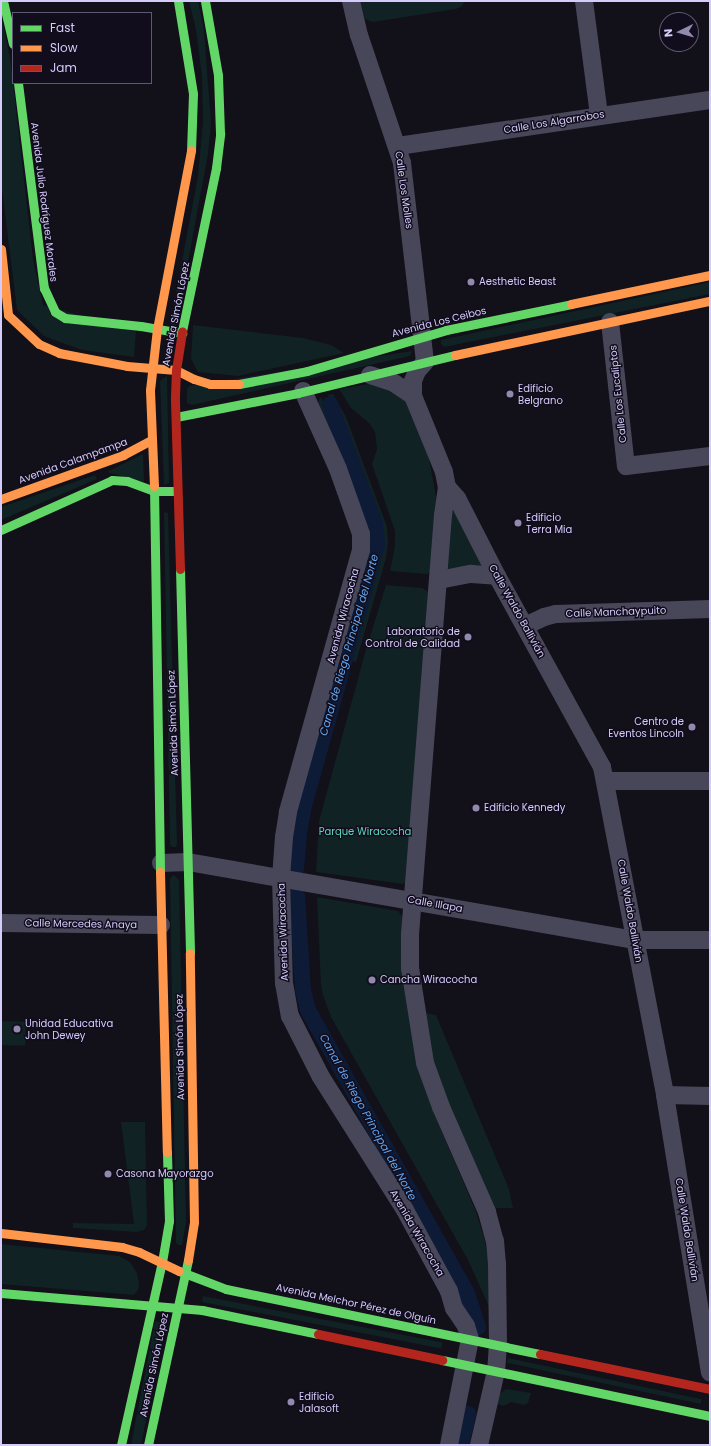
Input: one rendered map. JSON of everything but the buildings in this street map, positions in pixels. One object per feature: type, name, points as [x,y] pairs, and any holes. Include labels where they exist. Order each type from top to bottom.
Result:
[{"type":"main road","points":[[3,1],[12,40]]},
{"type":"main road","name":"Avenida Simón López","points":[[121,1445],[162,1262],[169,1221],[161,925],[154,491],[151,440],[151,367],[157,329],[184,194],[192,125],[190,68],[178,1]]},
{"type":"main road","name":"Avenida Simón López","points":[[148,1445],[186,1274],[194,1222],[188,862],[177,491],[176,370],[182,333],[216,168],[220,133],[218,75],[206,1]]},
{"type":"main road","name":"Avenida Julio Rodríguez Morales","points":[[18,84],[44,288],[48,300],[55,312],[65,318],[182,333]]},
{"type":"main road","points":[[1,249],[4,313]]},
{"type":"main road","name":"Avenida Los Ceibos","points":[[4,313],[39,344],[59,353],[127,366],[176,370],[194,379],[210,384],[247,384],[329,365],[423,336],[710,275]]},
{"type":"main road","points":[[176,417],[303,391],[426,362],[710,301]]},
{"type":"main road","name":"Avenida Calampampa","points":[[1,530],[102,473],[123,455],[151,440]]},
{"type":"main road","name":"Avenida Calampampa","points":[[1,499],[102,473],[112,480],[127,481],[154,491],[177,491]]},
{"type":"main road","name":"Avenida Melchor Pérez de Olguín","points":[[1,1233],[122,1247],[226,1289],[498,1344],[710,1390]]},
{"type":"main road","points":[[1,1293],[215,1313],[466,1365],[710,1413]]},
{"type":"street","name":"Calle Los Molles","points":[[351,1],[359,34],[398,146],[402,163],[426,362]]},
{"type":"street","points":[[584,1],[599,115]]},
{"type":"street","name":"Calle Los Algarrobos","points":[[398,146],[599,115],[710,100]]},
{"type":"street","name":"Calle Los Eucaliptos","points":[[610,322],[626,466],[710,456]]},
{"type":"street","points":[[426,362],[417,372],[413,381],[413,396],[444,472],[447,487],[443,515],[410,935],[410,968],[425,1063],[441,1107],[487,1212],[494,1241],[497,1264],[498,1344],[496,1371],[479,1445]]},
{"type":"street","points":[[370,375],[394,383],[413,396]]},
{"type":"street","name":"Avenida Wiracocha","points":[[303,391],[338,469],[360,534],[361,550],[288,812],[284,837],[281,878],[284,983],[290,1016],[321,1077],[422,1240],[449,1291],[454,1308],[466,1326],[470,1339]]},
{"type":"street","name":"Calle Waldo Ballivián","points":[[447,487],[457,498],[602,767],[606,781],[665,1095],[710,1372]]},
{"type":"street","points":[[439,580],[471,574],[498,576]]},
{"type":"street","name":"Calle Manchaypuito","points":[[525,626],[544,617],[556,614],[710,610]]},
{"type":"street","points":[[606,781],[710,781]]},
{"type":"street","name":"Calle Illapa","points":[[161,863],[188,862],[413,900],[635,940],[710,940]]},
{"type":"street","name":"Calle Mercedes Anaya","points":[[1,923],[161,925]]},
{"type":"street","points":[[665,1095],[710,1096]]},
{"type":"street","points":[[449,1445],[470,1339]]},
{"type":"green space","points":[[189,1],[198,1],[204,30],[211,124],[208,154],[176,326],[170,325],[198,176],[203,121],[202,76],[196,30]]},
{"type":"green space","points":[[360,1],[465,1],[462,6],[456,9],[373,22],[365,19]]},
{"type":"green space","points":[[1,15],[10,57],[33,259],[43,305],[136,331],[134,357],[82,350],[44,336],[17,310],[1,181]]},
{"type":"green space","points":[[710,282],[710,294],[444,347],[441,344],[441,340]]},
{"type":"green space","points":[[193,325],[303,338],[331,345],[344,353],[238,376],[198,372],[191,359]]},
{"type":"green space","points":[[412,351],[410,356],[192,405],[187,403],[187,389],[189,386]]},
{"type":"green space","points":[[167,376],[169,483],[164,485],[160,381]]},
{"type":"green space","points":[[375,383],[405,398],[419,429],[429,459],[437,511],[432,571],[427,574],[390,571],[395,546],[395,531],[372,464],[377,449],[375,432],[369,423],[351,408],[339,389]]},
{"type":"green space","points":[[333,394],[346,417],[387,527],[388,542],[386,558],[356,662],[352,661],[380,559],[382,542],[381,529],[328,395]]},
{"type":"green space","points":[[321,397],[372,529],[373,542],[342,659],[337,657],[364,555],[318,402]]},
{"type":"green space","points":[[143,454],[144,482],[107,472]]},
{"type":"green space","points":[[95,475],[97,479],[1,520],[1,507]]},
{"type":"green space","points":[[451,511],[456,512],[484,564],[481,568],[446,570]]},
{"type":"green space","points":[[164,512],[168,513],[176,847],[172,847],[170,844]]},
{"type":"green space","name":"Parque Wiracocha","points":[[386,585],[422,588],[428,592],[410,877],[403,884],[316,872],[319,821],[365,653]]},
{"type":"green space","points":[[174,875],[179,880],[186,1222],[182,1245],[176,1243],[170,880]]},
{"type":"green space","points":[[317,897],[398,911],[404,919],[435,1115],[476,1212],[485,1241],[489,1265],[490,1309],[468,1260],[331,1017],[321,985]]},
{"type":"green space","points":[[426,1013],[436,1015],[509,1189],[513,1208],[495,1208],[461,1137],[436,1069],[429,1044]]},
{"type":"green space","points":[[1,1021],[26,1022],[25,1046],[1,1045]]},
{"type":"green space","points":[[121,1122],[145,1122],[147,1225],[144,1230],[137,1232],[73,1228],[73,1223],[134,1224]]},
{"type":"green space","points":[[1,1244],[119,1256],[130,1262],[137,1273],[139,1283],[138,1290],[134,1295],[1,1284]]},
{"type":"green space","points":[[203,1296],[443,1343],[441,1348],[202,1302]]},
{"type":"green space","points":[[155,1321],[165,1323],[141,1445],[131,1445]]},
{"type":"green space","points":[[508,1358],[702,1399],[701,1404],[507,1363]]},
{"type":"green space","points":[[506,1389],[531,1393],[528,1403],[524,1405],[511,1402],[504,1406],[495,1403],[496,1397]]},
{"type":"waterway","name":"Canal de Riego Principal del Norte","points":[[296,869],[299,833],[304,806],[377,545],[375,524],[330,404]]},
{"type":"waterway","name":"Canal de Riego Principal del Norte","points":[[297,895],[303,990],[308,1010],[467,1293],[478,1327]]},
{"type":"waterway","name":"Canal de Riego Principal del Norte","points":[[461,1445],[468,1414]]},
{"type":"traffic: fast","points":[[3,1],[12,40]]},
{"type":"traffic: fast","points":[[178,1],[193,94],[191,150]]},
{"type":"traffic: fast","points":[[182,331],[216,168],[220,133],[218,75],[205,1]]},
{"type":"traffic: fast","points":[[18,84],[44,288],[55,312],[65,318],[141,326],[182,333]]},
{"type":"traffic: fast","points":[[239,384],[307,371],[446,330],[571,304]]},
{"type":"traffic: fast","points":[[176,417],[298,393],[455,355]]},
{"type":"traffic: fast","points":[[1,530],[112,480],[127,481],[154,491],[177,491]]},
{"type":"traffic: fast","points":[[154,486],[160,872]]},
{"type":"traffic: fast","points":[[180,569],[190,953]]},
{"type":"traffic: fast","points":[[121,1445],[162,1262],[169,1221],[167,1152]]},
{"type":"traffic: fast","points":[[148,1445],[188,1260]]},
{"type":"traffic: fast","points":[[179,1271],[226,1289],[540,1354]]},
{"type":"traffic: fast","points":[[1,1293],[202,1310],[318,1334]]},
{"type":"traffic: fast","points":[[442,1360],[710,1416]]},
{"type":"traffic: slow","points":[[154,486],[150,390],[157,329],[191,150]]},
{"type":"traffic: slow","points":[[1,249],[8,315],[39,344],[59,353],[127,366],[176,370],[194,379],[210,384],[239,384]]},
{"type":"traffic: slow","points":[[571,304],[710,275]]},
{"type":"traffic: slow","points":[[455,355],[710,301]]},
{"type":"traffic: slow","points":[[1,499],[123,455],[151,440]]},
{"type":"traffic: slow","points":[[160,872],[167,1152]]},
{"type":"traffic: slow","points":[[188,1260],[194,1222],[190,953]]},
{"type":"traffic: slow","points":[[1,1233],[122,1247],[139,1252],[179,1271]]},
{"type":"traffic: jam","points":[[180,569],[175,397],[176,370],[182,331]]},
{"type":"traffic: jam","points":[[318,1334],[442,1360]]},
{"type":"traffic: jam","points":[[540,1354],[710,1389]]},
{"type":"place","name":"Aesthetic Beast","points":[[471,282]]},
{"type":"place","name":"Edificio Belgrano","points":[[510,394]]},
{"type":"place","name":"Edificio Terra Mia","points":[[518,523]]},
{"type":"place","name":"Laboratorio de Control de Calidad","points":[[468,637]]},
{"type":"place","name":"Centro de Eventos Lincoln","points":[[692,727]]},
{"type":"place","name":"Edificio Kennedy","points":[[476,808]]},
{"type":"place","name":"Cancha Wiracocha","points":[[372,980]]},
{"type":"place","name":"Unidad Educativa John Dewey","points":[[17,1029]]},
{"type":"place","name":"Casona Mayorazgo","points":[[108,1174]]},
{"type":"place","name":"Edificio Jalasoft","points":[[291,1402]]}]
